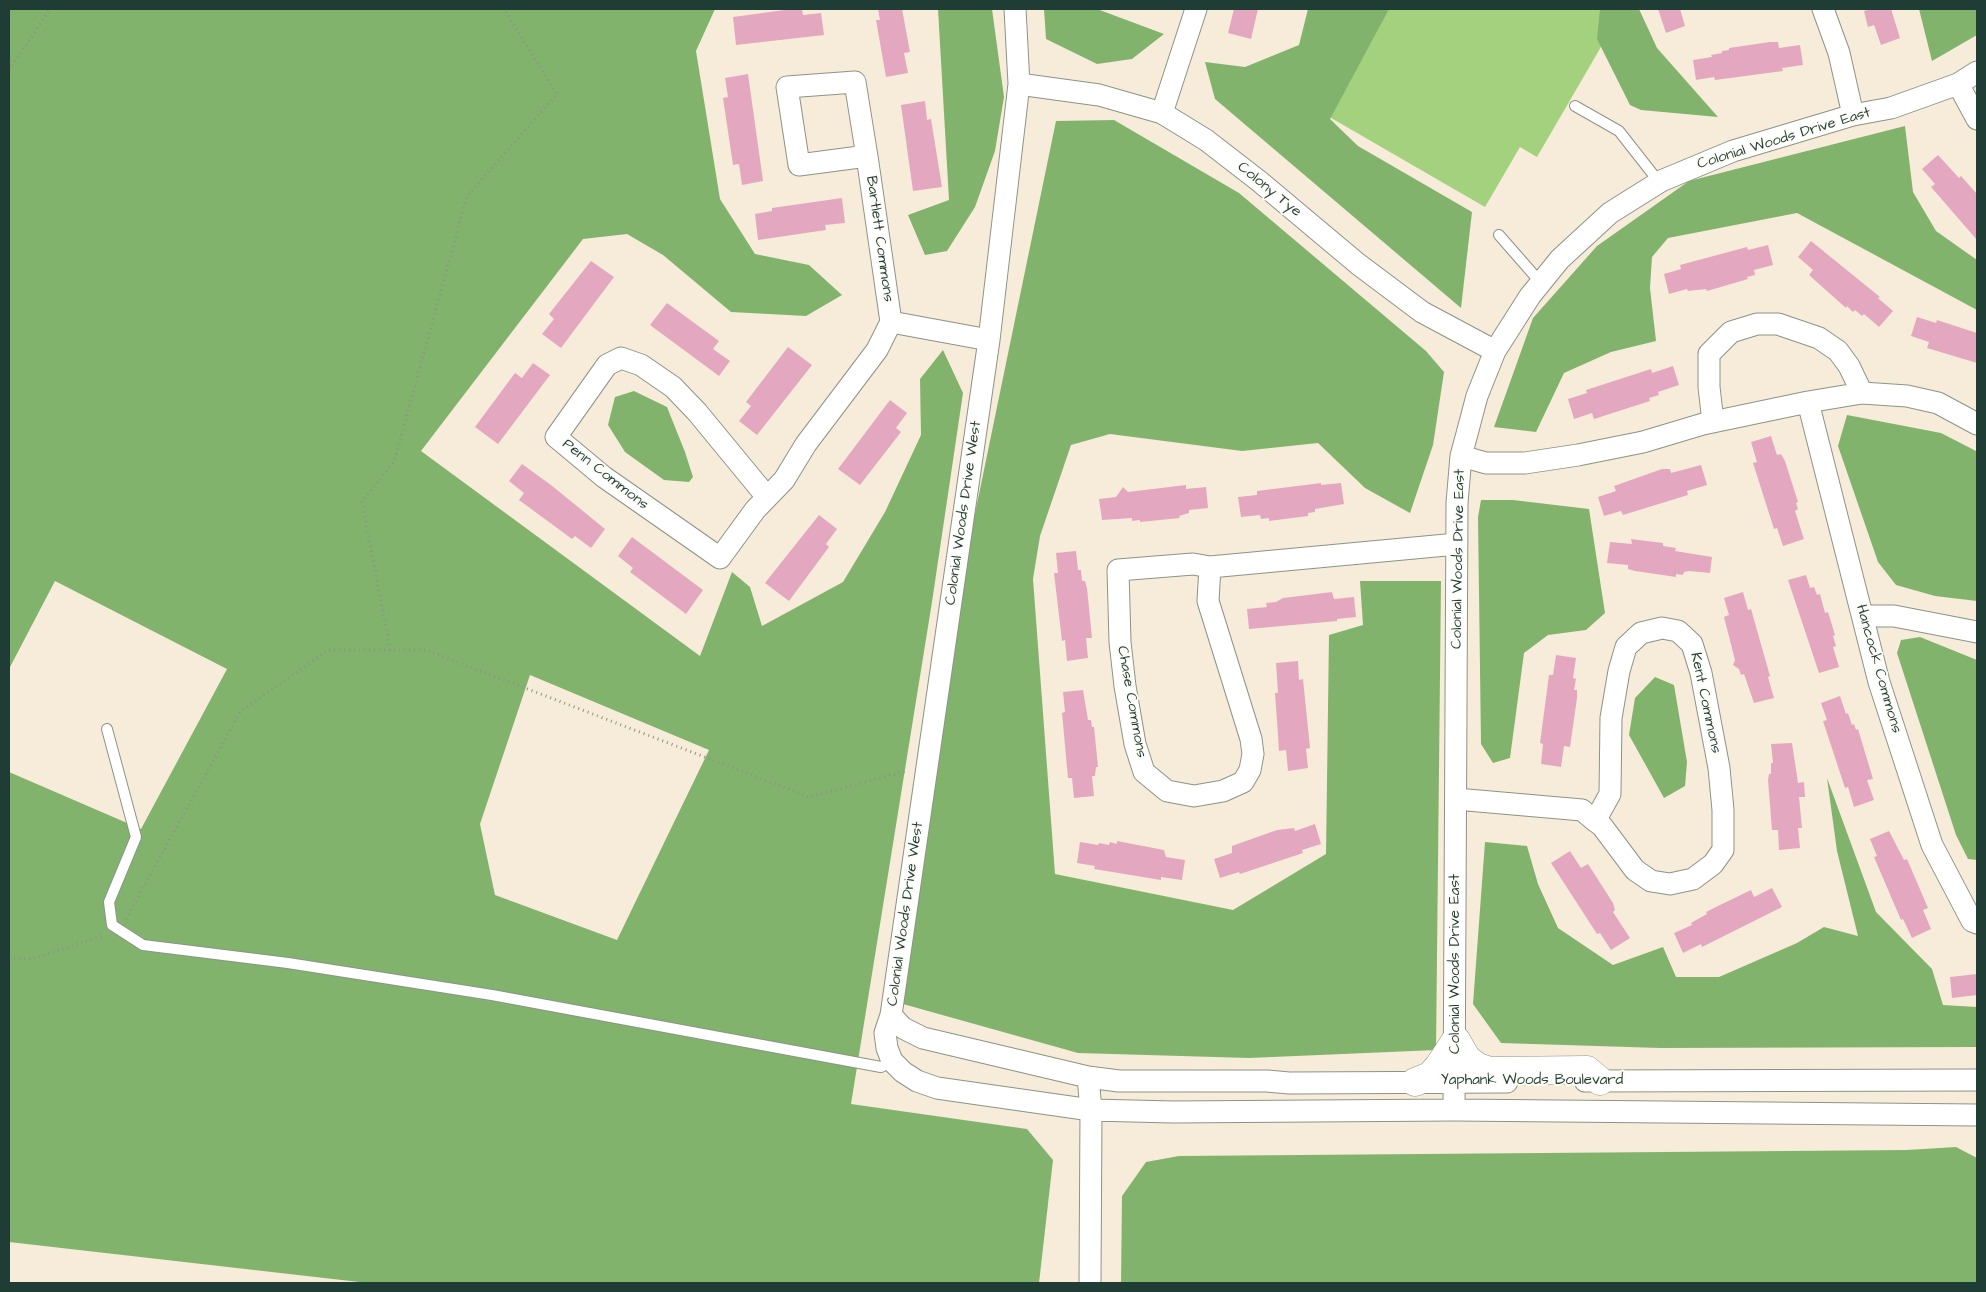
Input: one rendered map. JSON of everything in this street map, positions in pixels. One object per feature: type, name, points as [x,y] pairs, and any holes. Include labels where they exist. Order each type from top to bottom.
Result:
[{"type":"street","name":"Colonial Woods Drive West","points":[[891,1015],[989,340],[1019,84],[1015,9]]},
{"type":"street","points":[[1162,113],[1196,9]]},
{"type":"street","points":[[1823,9],[1839,54],[1853,115]]},
{"type":"street","name":"Colonial Woods Drive East","points":[[1454,1110],[1456,1040],[1457,503],[1461,456],[1476,396],[1495,351],[1541,283],[1560,259],[1610,213],[1658,182],[1733,151],[1853,115],[1891,108],[1958,84],[1977,72]]},
{"type":"street","name":"Bartlett Commons","points":[[867,156],[799,165],[787,87],[855,82],[867,156],[891,322]]},
{"type":"street","name":"Colony Tye","points":[[1019,84],[1099,94],[1162,113],[1206,140],[1259,180],[1358,264],[1422,312],[1495,351]]},
{"type":"street","points":[[1958,84],[1977,119]]},
{"type":"street","points":[[891,322],[989,340]]},
{"type":"street","name":"Penn Commons","points":[[767,497],[697,412],[673,387],[641,365],[621,358],[607,365],[556,437],[604,477],[720,558],[767,497],[784,480],[806,444],[877,350],[891,322]]},
{"type":"street","points":[[1713,422],[1709,386],[1709,354],[1731,332],[1757,324],[1778,324],[1819,338],[1838,351],[1849,366],[1862,393]]},
{"type":"street","points":[[1461,456],[1486,463],[1525,463],[1551,459],[1643,442],[1713,422],[1862,393],[1906,396],[1938,403],[1977,424]]},
{"type":"street","name":"Hancock Commons","points":[[1808,402],[1879,682],[1932,845],[1972,921],[1977,923]]},
{"type":"street","name":"Chase Commons","points":[[1210,567],[1208,601],[1251,739],[1253,754],[1250,770],[1243,782],[1223,791],[1194,796],[1167,791],[1144,772],[1135,744],[1125,686],[1120,642],[1118,570],[1193,564],[1210,567],[1457,544]]},
{"type":"street","points":[[1863,616],[1894,616],[1977,632]]},
{"type":"street","name":"Kent Commons","points":[[1456,799],[1582,810],[1595,821],[1602,826],[1635,870],[1651,881],[1670,884],[1693,879],[1713,864],[1723,850],[1723,810],[1711,718],[1692,644],[1678,631],[1662,628],[1641,633],[1626,647],[1611,718],[1610,794],[1595,821]]},
{"type":"street","points":[[891,1015],[885,1033],[887,1048],[892,1061]]},
{"type":"street","name":"Yaphank Woods Boulevard","points":[[891,1015],[903,1028],[923,1038],[1088,1076],[1119,1081],[1267,1081],[1289,1083],[1977,1080]]},
{"type":"street","points":[[1415,1082],[1430,1076],[1440,1066],[1456,1040],[1467,1058],[1478,1067],[1490,1071],[1586,1070],[1600,1081]]},
{"type":"street","name":"Yaphank Woods Boulevard","points":[[892,1061],[903,1072],[937,1088],[1091,1110],[1173,1112],[1454,1110],[1977,1115]]},
{"type":"street","points":[[1088,1076],[1091,1110],[1090,1283]]},
{"type":"street","points":[[1091,1110],[1110,1098],[1130,1092],[1275,1091],[1289,1083]]},
{"type":"lane","points":[[1575,106],[1619,131],[1658,182]]},
{"type":"lane","points":[[1499,235],[1541,283]]},
{"type":"lane","points":[[107,729],[136,837],[109,902],[112,925],[143,945],[288,963],[482,994],[881,1067],[892,1061]]},
{"type":"path","points":[[9,70],[50,9]]},
{"type":"path","points":[[390,650],[362,502],[394,462],[467,196],[557,94],[504,9]]},
{"type":"path","points":[[9,958],[32,959],[120,930],[240,712],[328,650],[426,650],[809,797],[927,766]]},
{"type":"green space","points":[[9,9],[715,9],[696,51],[720,199],[755,254],[809,265],[842,295],[806,316],[731,312],[663,255],[627,234],[583,239],[421,451],[700,656],[732,572],[750,587],[762,626],[843,582],[885,512],[921,435],[920,379],[943,350],[963,393],[932,602],[851,1104],[1027,1129],[1053,1160],[1039,1283],[368,1283],[9,1242],[9,772],[141,829],[227,669],[55,581],[9,669]],"holes":[[[530,675],[709,750],[617,940],[495,895],[480,824]]]},
{"type":"green space","points":[[938,9],[992,9],[1004,97],[995,151],[975,207],[947,251],[925,255],[908,215],[949,200]]},
{"type":"green space","points":[[1044,9],[1097,9],[1164,34],[1132,59],[1097,64],[1046,39]]},
{"type":"green space","points":[[1308,9],[1389,9],[1330,119],[1358,146],[1472,212],[1461,308],[1215,99],[1205,62],[1245,67],[1299,45]]},
{"type":"green space","points":[[1378,9],[1623,9],[1537,157],[1520,147],[1485,207],[1319,111]]},
{"type":"green space","points":[[1600,9],[1639,9],[1657,48],[1718,117],[1641,110],[1630,105],[1597,39]]},
{"type":"green space","points":[[1919,9],[1977,9],[1977,35],[1932,61]]},
{"type":"green space","points":[[1114,120],[1239,193],[1426,351],[1444,372],[1433,445],[1410,513],[1365,488],[1318,443],[1242,451],[1110,434],[1071,445],[1040,536],[1033,579],[1055,874],[1233,910],[1326,854],[1329,635],[1363,625],[1360,581],[1441,581],[1436,1050],[1249,1058],[1078,1053],[903,1004],[958,596],[1056,121]]},
{"type":"green space","points":[[1905,126],[1913,192],[1936,231],[1977,260],[1977,310],[1797,213],[1668,238],[1652,257],[1650,288],[1656,341],[1611,352],[1564,373],[1536,432],[1494,427],[1533,318],[1597,246],[1689,181]]},
{"type":"green space","points":[[634,391],[667,407],[693,477],[689,482],[664,480],[625,452],[608,425],[615,397]]},
{"type":"green space","points":[[1847,415],[1941,433],[1976,451],[1977,601],[1935,596],[1896,585],[1878,562],[1838,446]]},
{"type":"green space","points":[[1481,500],[1513,500],[1589,509],[1605,613],[1586,630],[1548,635],[1524,653],[1510,758],[1493,763],[1481,744],[1478,517]]},
{"type":"green space","points":[[1920,637],[1977,660],[1977,860],[1968,859],[1956,835],[1897,653],[1901,640]]},
{"type":"green space","points":[[1655,677],[1674,685],[1687,762],[1685,786],[1664,798],[1629,735],[1635,698]]},
{"type":"green space","points":[[1827,778],[1876,912],[1932,969],[1943,1005],[1977,1007],[1977,1047],[1660,1048],[1501,1043],[1473,1004],[1485,842],[1527,846],[1538,884],[1558,928],[1613,965],[1663,947],[1676,977],[1719,977],[1797,943],[1824,927],[1858,936],[1837,851]]},
{"type":"green space","points":[[1956,1147],[1977,1158],[1977,1283],[1121,1283],[1122,1196],[1146,1162],[1179,1156],[1907,1150]]},
{"type":"building","points":[[802,9],[803,15],[821,13],[824,35],[736,45],[733,17]]},
{"type":"building","points":[[878,9],[902,9],[910,52],[904,53],[908,73],[886,77],[876,20],[880,20]]},
{"type":"building","points":[[1234,9],[1258,9],[1251,39],[1228,33]]},
{"type":"building","points":[[1658,9],[1680,9],[1685,26],[1666,33]]},
{"type":"building","points":[[1891,9],[1900,38],[1881,45],[1874,25],[1868,27],[1864,11]]},
{"type":"building","points":[[1778,42],[1779,48],[1800,45],[1803,65],[1782,68],[1783,71],[1715,80],[1714,77],[1696,80],[1693,60],[1712,57],[1711,55],[1722,53],[1722,51],[1729,50],[1729,48]]},
{"type":"building","points":[[748,74],[763,181],[742,185],[739,164],[733,165],[723,98],[728,97],[725,78]]},
{"type":"building","points":[[925,101],[927,120],[931,119],[942,187],[913,191],[901,105]]},
{"type":"building","points":[[1938,155],[1977,194],[1977,240],[1931,187],[1935,184],[1922,169]]},
{"type":"building","points":[[842,198],[845,223],[825,225],[826,230],[758,240],[755,214],[772,211],[772,208]]},
{"type":"building","points":[[1811,241],[1880,297],[1878,298],[1893,311],[1879,327],[1864,314],[1862,316],[1855,310],[1853,312],[1847,306],[1846,308],[1809,275],[1813,270],[1798,257]]},
{"type":"building","points":[[1768,245],[1773,265],[1754,270],[1755,275],[1747,277],[1748,279],[1707,291],[1706,289],[1688,291],[1687,289],[1669,294],[1664,274],[1681,269],[1680,265],[1747,247],[1748,250]]},
{"type":"building","points":[[591,261],[614,277],[561,348],[542,334],[554,319],[549,314]]},
{"type":"building","points":[[667,303],[719,341],[713,349],[730,361],[719,376],[650,325]]},
{"type":"building","points":[[1917,317],[1936,323],[1937,320],[1977,333],[1977,363],[1927,348],[1929,342],[1911,336]]},
{"type":"building","points":[[788,347],[812,365],[757,435],[739,421],[751,406],[746,402]]},
{"type":"building","points":[[533,363],[550,375],[498,444],[475,427],[515,373],[522,378]]},
{"type":"building","points":[[1673,366],[1679,385],[1658,392],[1659,395],[1649,398],[1650,401],[1594,419],[1592,413],[1574,419],[1568,399],[1587,393],[1586,390],[1651,369],[1652,373]]},
{"type":"building","points":[[890,400],[907,413],[896,428],[901,432],[860,485],[838,469]]},
{"type":"building","points":[[1771,436],[1777,455],[1781,454],[1785,461],[1798,502],[1796,503],[1798,509],[1795,511],[1804,539],[1783,546],[1777,528],[1774,529],[1753,463],[1757,462],[1751,442]]},
{"type":"building","points":[[522,464],[605,529],[591,548],[575,536],[572,539],[519,500],[524,493],[509,481]]},
{"type":"building","points":[[1701,465],[1707,485],[1687,491],[1688,495],[1623,515],[1621,511],[1604,516],[1598,497],[1616,491],[1614,486],[1662,469],[1670,469],[1671,473]]},
{"type":"building","points":[[1321,483],[1321,485],[1341,483],[1344,504],[1315,509],[1315,512],[1308,513],[1308,516],[1269,521],[1269,518],[1261,519],[1260,515],[1241,517],[1238,497],[1257,495],[1257,491]]},
{"type":"building","points":[[1186,485],[1186,489],[1206,487],[1208,508],[1189,510],[1189,513],[1179,516],[1180,518],[1140,522],[1140,520],[1132,521],[1132,518],[1102,520],[1099,499],[1116,497],[1123,487],[1128,492]]},
{"type":"building","points":[[819,515],[837,529],[826,544],[829,547],[789,601],[765,583]]},
{"type":"building","points":[[632,537],[703,590],[686,614],[630,572],[633,568],[618,556]]},
{"type":"building","points":[[1631,539],[1663,543],[1663,546],[1676,548],[1675,551],[1712,557],[1710,573],[1689,571],[1684,572],[1683,575],[1676,574],[1676,577],[1635,571],[1628,569],[1628,565],[1607,563],[1610,542],[1632,544]]},
{"type":"building","points":[[1076,551],[1078,570],[1081,570],[1082,581],[1085,581],[1087,588],[1092,638],[1086,638],[1088,658],[1067,661],[1065,640],[1062,641],[1054,573],[1058,573],[1056,553]]},
{"type":"building","points":[[1806,575],[1810,588],[1814,587],[1817,595],[1820,594],[1825,613],[1828,612],[1835,635],[1833,636],[1836,646],[1833,647],[1839,667],[1819,673],[1788,580]]},
{"type":"building","points":[[1332,592],[1334,599],[1354,597],[1356,617],[1337,619],[1337,621],[1249,629],[1247,609],[1267,607],[1266,603],[1276,602],[1283,598]]},
{"type":"building","points":[[1743,592],[1748,610],[1751,609],[1770,676],[1768,677],[1774,698],[1754,703],[1744,674],[1741,675],[1739,669],[1733,665],[1735,660],[1724,617],[1729,615],[1724,598]]},
{"type":"building","points":[[1556,655],[1576,658],[1573,678],[1576,679],[1574,690],[1577,690],[1577,698],[1570,747],[1564,746],[1561,767],[1541,764],[1543,744],[1540,743],[1549,675],[1553,675]]},
{"type":"building","points":[[1298,661],[1299,680],[1303,679],[1310,748],[1306,749],[1308,768],[1288,771],[1286,750],[1279,751],[1275,693],[1278,693],[1276,663]]},
{"type":"building","points":[[1083,690],[1088,720],[1091,720],[1092,727],[1094,727],[1098,767],[1096,767],[1095,776],[1092,776],[1094,796],[1074,798],[1072,778],[1068,778],[1062,713],[1065,712],[1063,692]]},
{"type":"building","points":[[1840,696],[1852,725],[1854,724],[1856,730],[1858,729],[1873,779],[1867,780],[1874,800],[1854,807],[1848,787],[1845,788],[1823,721],[1827,720],[1821,703]]},
{"type":"building","points":[[1792,743],[1798,783],[1804,782],[1805,797],[1799,797],[1802,828],[1798,828],[1800,848],[1779,850],[1778,830],[1772,830],[1768,780],[1769,774],[1771,774],[1771,763],[1773,763],[1771,744]]},
{"type":"building","points":[[1315,824],[1321,844],[1302,850],[1303,853],[1240,874],[1239,872],[1220,878],[1214,859],[1232,853],[1232,846],[1277,830],[1294,828],[1295,831]]},
{"type":"building","points":[[1889,831],[1904,860],[1907,859],[1928,908],[1923,910],[1931,929],[1912,938],[1903,919],[1901,920],[1874,857],[1877,856],[1870,839]]},
{"type":"building","points":[[1117,841],[1164,850],[1166,857],[1185,860],[1182,880],[1161,877],[1161,880],[1094,869],[1095,866],[1077,863],[1080,842],[1109,845],[1110,842],[1117,844]]},
{"type":"building","points":[[1570,851],[1581,868],[1588,864],[1613,903],[1615,910],[1613,912],[1630,938],[1611,950],[1600,933],[1597,934],[1551,863]]},
{"type":"building","points":[[1772,888],[1782,907],[1702,947],[1701,944],[1683,953],[1674,933],[1692,925],[1691,923],[1707,914],[1706,912],[1751,890],[1754,897]]},
{"type":"building","points":[[1977,974],[1977,995],[1952,998],[1950,977]]}]
